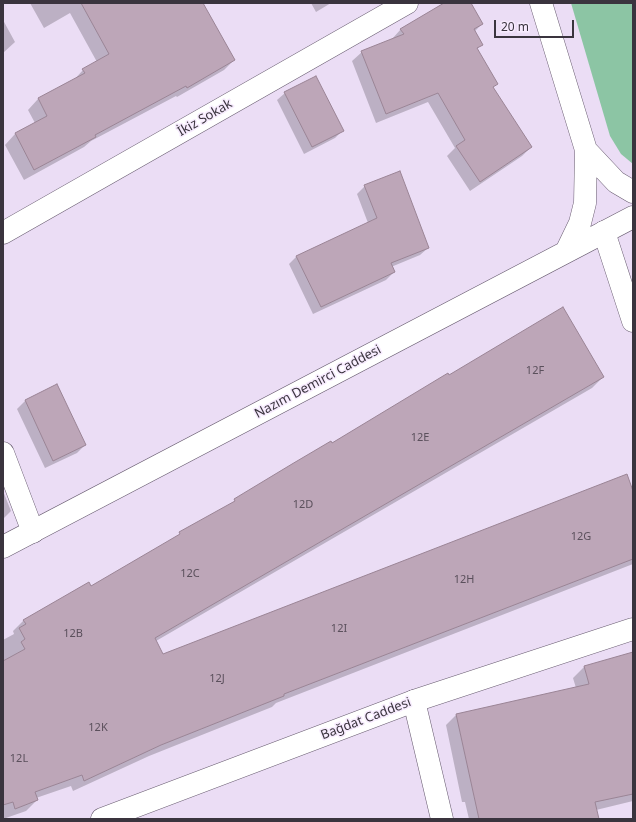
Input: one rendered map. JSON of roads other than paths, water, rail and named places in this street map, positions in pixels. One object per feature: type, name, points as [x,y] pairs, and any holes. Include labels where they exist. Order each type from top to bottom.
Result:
[{"type":"main road","name":"İkiz Sokak","points":[[3,233],[407,3]]},
{"type":"main road","points":[[541,3],[586,150],[585,203],[580,223],[566,252]]},
{"type":"main road","points":[[586,150],[616,182],[633,192]]},
{"type":"main road","name":"Nazım Demirci Caddesi","points":[[3,546],[33,532],[633,217]]},
{"type":"main road","points":[[604,232],[633,321]]},
{"type":"main road","points":[[3,453],[33,532]]},
{"type":"main road","name":"Bağdat Caddesi","points":[[102,819],[414,701],[633,629]]},
{"type":"main road","points":[[414,701],[442,819]]}]
